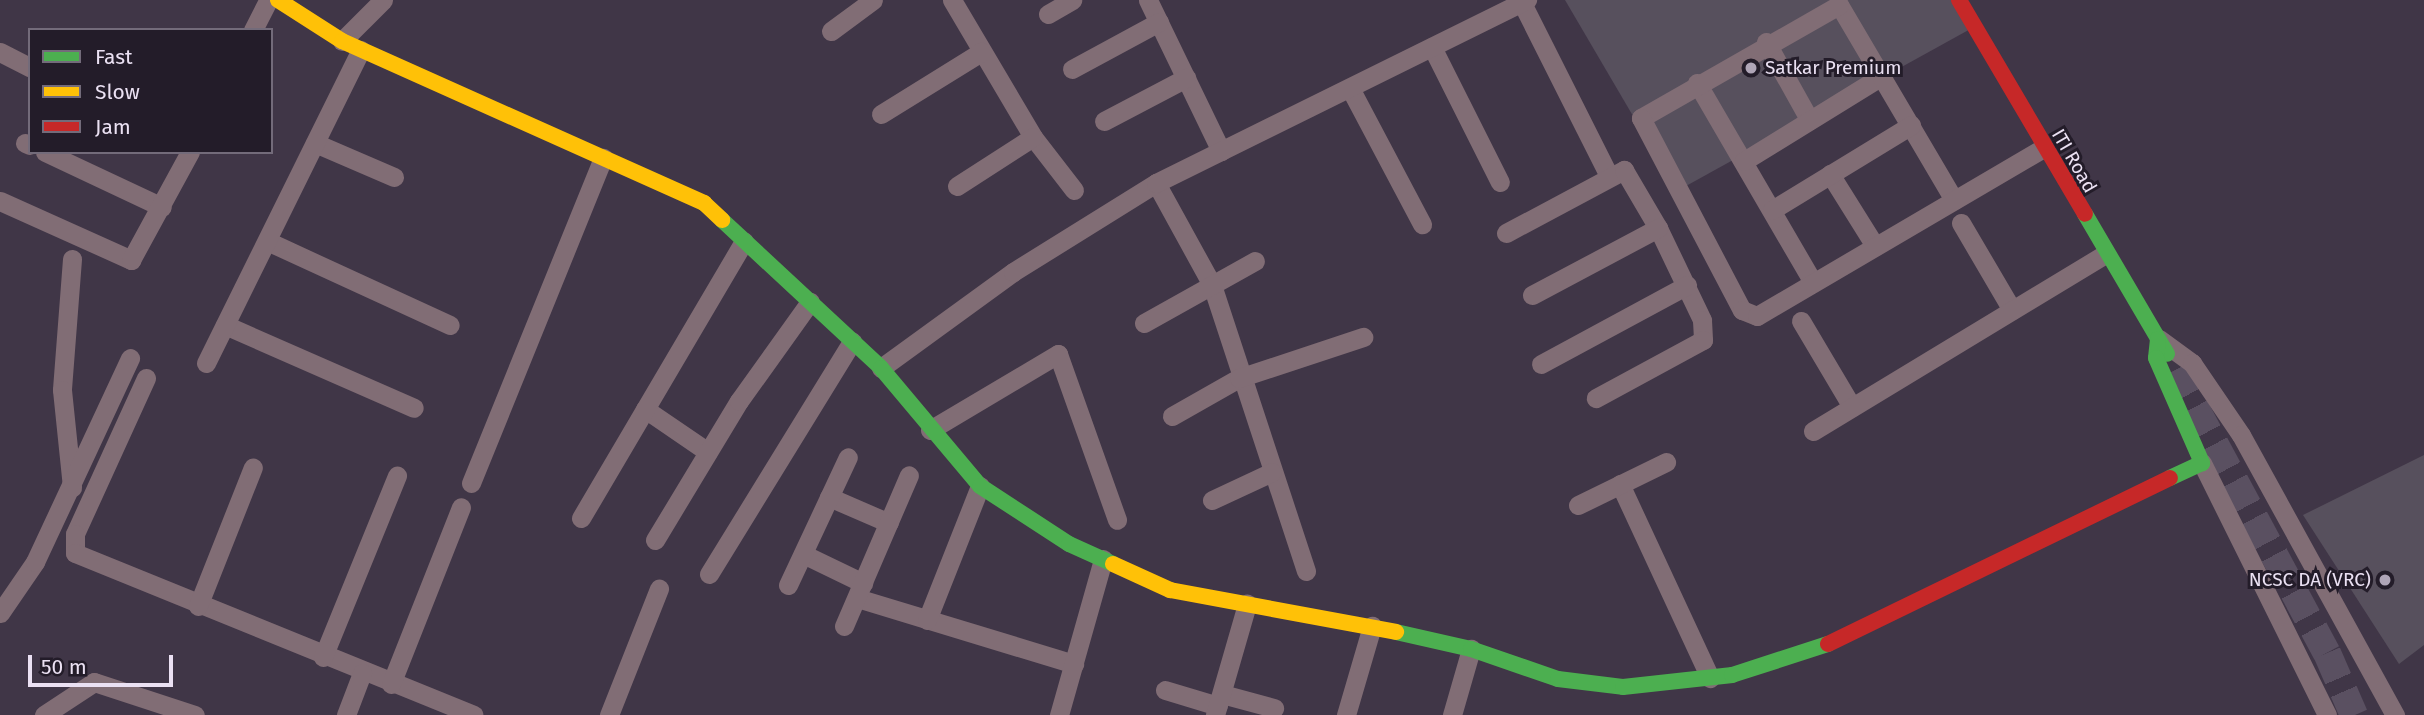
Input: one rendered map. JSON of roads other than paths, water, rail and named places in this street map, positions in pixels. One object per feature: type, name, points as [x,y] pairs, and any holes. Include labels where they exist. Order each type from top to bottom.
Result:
[{"type":"street","points":[[254,28],[268,0]]},
{"type":"street","points":[[278,0],[342,41],[704,204],[881,368],[930,430],[980,486],[1103,559],[1170,590],[1372,626],[1471,649],[1558,679],[1610,685],[1710,678],[1832,643],[2202,463]]},
{"type":"street","points":[[342,41],[383,0]]},
{"type":"street","points":[[831,31],[873,0]]},
{"type":"street","points":[[952,0],[1033,138],[1074,190]]},
{"type":"street","points":[[1048,14],[1072,0]]},
{"type":"street","points":[[1148,0],[1221,151]]},
{"type":"street","name":"ITI Road","points":[[1959,0],[2042,149],[2175,370]]},
{"type":"street","points":[[881,368],[1013,272],[1156,183],[1350,90],[1525,1],[1609,176]]},
{"type":"street","points":[[1954,200],[1883,75],[1839,5],[1766,42],[1646,112],[1642,126],[1742,310],[1757,316],[2042,149]]},
{"type":"street","points":[[1072,69],[1159,22]]},
{"type":"street","points":[[1766,42],[1809,119]]},
{"type":"street","points":[[1432,47],[1500,182]]},
{"type":"street","points":[[206,363],[361,50]]},
{"type":"street","points":[[0,52],[28,66]]},
{"type":"street","points":[[881,114],[981,52]]},
{"type":"street","points":[[1744,161],[1883,75]]},
{"type":"street","points":[[1104,121],[1186,78]]},
{"type":"street","points":[[1697,83],[1813,282]]},
{"type":"street","points":[[1350,90],[1422,225]]},
{"type":"street","points":[[1772,210],[1911,125]]},
{"type":"street","points":[[957,186],[1033,138]]},
{"type":"street","points":[[315,143],[394,177]]},
{"type":"street","points":[[49,154],[162,207]]},
{"type":"street","points":[[0,201],[131,260],[189,154]]},
{"type":"street","points":[[471,484],[603,158]]},
{"type":"street","points":[[1506,233],[1624,170],[1658,228],[1687,285],[1706,332],[1703,340],[1596,398]]},
{"type":"street","points":[[1830,174],[1875,246]]},
{"type":"street","points":[[1156,183],[1212,285],[1239,378],[1306,571]]},
{"type":"street","points":[[1961,223],[2012,310]]},
{"type":"street","points":[[1532,295],[1658,228]]},
{"type":"street","points":[[267,241],[450,325]]},
{"type":"street","points":[[580,518],[744,241]]},
{"type":"street","points":[[1813,431],[2105,254]]},
{"type":"street","points":[[72,259],[62,390],[72,488]]},
{"type":"street","points":[[1144,323],[1255,261]]},
{"type":"street","points":[[1541,365],[1687,285]]},
{"type":"street","points":[[655,540],[708,452],[810,302]]},
{"type":"street","points":[[1801,320],[1852,407]]},
{"type":"street","points":[[225,325],[414,408]]},
{"type":"street","points":[[1172,416],[1239,378],[1363,337]]},
{"type":"street","points":[[2327,715],[2202,463],[2156,358],[2158,339],[2192,363],[2241,435],[2395,715]]},
{"type":"street","points":[[709,574],[852,342]]},
{"type":"street","points":[[930,430],[1058,354],[1117,520]]},
{"type":"street","points":[[0,612],[28,574],[72,488],[130,358]]},
{"type":"street","points":[[146,378],[72,542],[84,559],[362,673],[473,715]]},
{"type":"street","points":[[645,409],[708,452]]},
{"type":"street","points":[[788,585],[848,457]]},
{"type":"street","points":[[1578,505],[1666,462]]},
{"type":"street","points":[[198,606],[253,467]]},
{"type":"street","points":[[1212,500],[1272,472]]},
{"type":"street","points":[[844,626],[909,475]]},
{"type":"street","points":[[323,657],[397,476]]},
{"type":"street","points":[[1620,484],[1710,678]]},
{"type":"street","points":[[927,620],[980,486]]},
{"type":"street","points":[[829,497],[889,523]]},
{"type":"street","points":[[391,684],[461,507]]},
{"type":"street","points":[[803,554],[860,591],[927,620],[1074,664]]},
{"type":"street","points":[[1059,715],[1103,559]]},
{"type":"street","points":[[609,715],[659,589]]},
{"type":"street","points":[[1218,705],[1247,604]]},
{"type":"street","points":[[1346,715],[1372,626]]},
{"type":"street","points":[[1452,715],[1471,649]]},
{"type":"street","points":[[346,715],[362,673]]},
{"type":"street","points":[[44,715],[94,682],[195,715]]},
{"type":"street","points":[[1165,690],[1218,705],[1274,708]]},
{"type":"tunnel","points":[[2175,370],[2327,653],[2354,715]]},
{"type":"place","name":"Satkar Premium","points":[[1751,68]]},
{"type":"place","name":"NCSC DA (VRC)","points":[[2385,580]]}]
